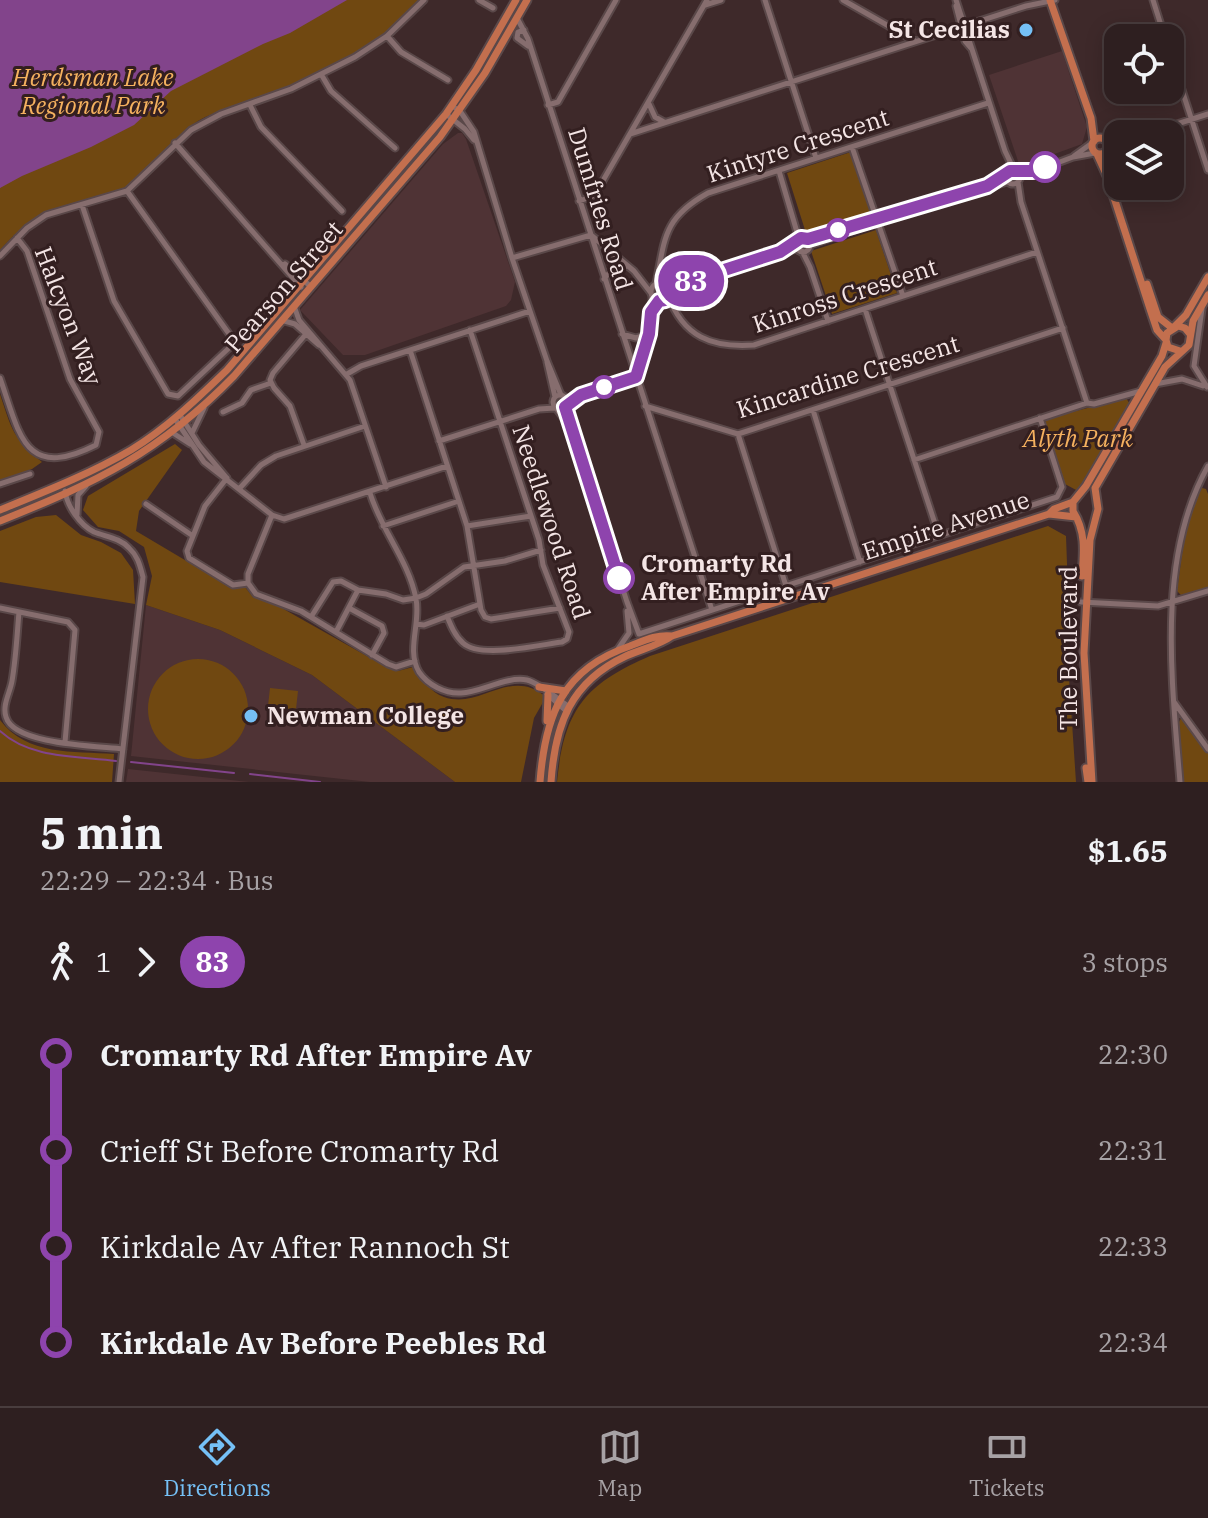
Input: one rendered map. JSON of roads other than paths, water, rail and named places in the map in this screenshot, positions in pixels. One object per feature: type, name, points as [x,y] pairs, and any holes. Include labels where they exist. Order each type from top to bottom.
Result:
[{"type":"main road","name":"Pearson Street","points":[[450,116],[452,106],[516,0]]},
{"type":"main road","name":"Pearson Street","points":[[0,510],[65,483],[130,450],[178,417],[227,370],[305,286],[450,116],[460,111],[527,0]]},
{"type":"main road","points":[[1053,0],[1091,118],[1104,140],[1101,152],[1107,176],[1157,330],[1172,350],[1180,351]]},
{"type":"main road","points":[[1091,118],[1093,142],[1101,152],[1155,310],[1160,320],[1173,327],[1185,328],[1190,334]]},
{"type":"main road","points":[[1093,142],[1104,140]]},
{"type":"main road","points":[[1076,499],[1089,495],[1095,499],[1098,505],[1095,515],[1086,521],[1078,518],[1073,511],[1076,499],[1162,356],[1167,333],[1186,315],[1208,277]]},
{"type":"main road","name":"Pearson Street","points":[[0,521],[86,486],[173,433],[204,407],[294,306],[305,286]]},
{"type":"main road","points":[[1095,499],[1097,482],[1154,385],[1165,367],[1189,345],[1195,316],[1208,295]]},
{"type":"main road","name":"Empire Avenue","points":[[1049,514],[1076,499]]},
{"type":"main road","name":"Empire Avenue","points":[[540,782],[547,727],[559,702],[593,664],[617,650],[642,641],[672,636],[1049,514],[1078,518]]},
{"type":"main road","name":"The Boulevard","points":[[1084,602],[1095,515]]},
{"type":"main road","name":"The Boulevard","points":[[1078,518],[1084,543],[1085,690],[1090,782]]},
{"type":"main road","name":"Empire Avenue","points":[[551,782],[556,735],[567,708],[600,671],[642,641]]},
{"type":"main road","points":[[547,727],[544,691],[566,691]]},
{"type":"street","points":[[0,256],[46,215],[127,191],[191,130],[221,114],[291,89],[355,57],[387,36],[424,0]]},
{"type":"street","points":[[479,0],[493,8]]},
{"type":"street","points":[[548,105],[558,102],[616,0]]},
{"type":"street","points":[[579,201],[597,191],[706,2],[721,0]]},
{"type":"street","points":[[765,0],[816,158]]},
{"type":"street","points":[[843,0],[915,41]]},
{"type":"street","points":[[956,0],[965,41],[972,50],[1087,403]]},
{"type":"street","points":[[1026,6],[1035,0]]},
{"type":"street","points":[[630,134],[915,41],[1053,0]]},
{"type":"street","points":[[1153,0],[1161,24]]},
{"type":"street","name":"Dumfries Road","points":[[517,17],[524,30],[712,610]]},
{"type":"street","points":[[387,36],[401,52],[448,80]]},
{"type":"street","points":[[321,74],[331,91],[395,148]]},
{"type":"street","points":[[1184,97],[1208,170]]},
{"type":"street","points":[[648,102],[655,117],[665,122]]},
{"type":"street","name":"Kintyre Crescent","points":[[655,285],[662,242],[677,213],[689,203],[708,193],[988,103]]},
{"type":"street","points":[[250,105],[261,127],[342,211]]},
{"type":"street","points":[[452,106],[471,126],[558,397],[566,405],[569,425],[642,641],[712,610],[1057,497],[1062,487],[1040,418]]},
{"type":"street","points":[[1184,121],[1208,114]]},
{"type":"street","points":[[450,116],[475,141]]},
{"type":"street","points":[[1073,157],[1093,142]]},
{"type":"street","points":[[175,143],[305,286]]},
{"type":"street","points":[[852,147],[903,296]]},
{"type":"street","points":[[638,277],[655,285],[687,282],[1073,157],[1104,150]]},
{"type":"street","points":[[779,171],[828,321]]},
{"type":"street","points":[[82,205],[119,311],[168,394],[178,396],[230,347],[232,338],[127,191]]},
{"type":"street","points":[[512,258],[591,235],[628,266],[651,294],[661,301]]},
{"type":"street","name":"Halcyon Way","points":[[0,378],[21,435],[37,454],[54,459],[71,458],[96,445],[99,432],[70,379],[27,251],[17,238]]},
{"type":"street","name":"Kinross Crescent","points":[[669,295],[682,324],[697,336],[730,347],[754,345],[1037,252]]},
{"type":"street","points":[[603,280],[614,267],[628,266]]},
{"type":"street","name":"Kintyre Crescent","points":[[660,266],[665,285]]},
{"type":"street","points":[[651,312],[687,282]]},
{"type":"street","points":[[539,409],[558,397],[581,395],[636,377],[649,334],[651,294],[655,285]]},
{"type":"street","points":[[665,285],[669,295]]},
{"type":"street","name":"Kinross Crescent","points":[[661,301],[673,309]]},
{"type":"street","points":[[1203,304],[1194,366],[1207,388]]},
{"type":"street","points":[[294,306],[299,320],[347,374],[386,487]]},
{"type":"street","points":[[865,309],[939,536]]},
{"type":"street","points":[[347,374],[361,366],[530,311]]},
{"type":"street","points":[[281,320],[295,324],[320,345]]},
{"type":"street","name":"Kincardine Crescent","points":[[644,406],[738,434],[1063,328]]},
{"type":"street","name":"Needlewood Road","points":[[447,616],[464,645],[490,651],[562,642],[569,632],[543,565],[531,516],[470,330]]},
{"type":"street","points":[[271,383],[273,373],[306,334]]},
{"type":"street","points":[[621,334],[636,338],[649,334]]},
{"type":"street","points":[[410,350],[467,526],[472,564],[485,617],[491,619],[560,608]]},
{"type":"street","points":[[1154,385],[1182,379],[1207,388]]},
{"type":"street","points":[[223,412],[242,403],[254,388],[271,383]]},
{"type":"street","points":[[271,383],[290,406],[304,445]]},
{"type":"street","points":[[914,460],[1087,403],[1094,404],[1142,391]]},
{"type":"street","points":[[439,441],[539,409],[566,405],[581,395]]},
{"type":"street","points":[[555,408],[558,397]]},
{"type":"street","points":[[192,433],[204,407]]},
{"type":"street","points":[[555,408],[569,425]]},
{"type":"street","points":[[813,410],[860,562]]},
{"type":"street","points":[[178,417],[227,478],[272,515],[284,519],[447,466]]},
{"type":"street","points":[[183,424],[204,462],[227,478]]},
{"type":"street","points":[[239,489],[267,461],[304,445],[365,426]]},
{"type":"street","points":[[173,433],[194,447]]},
{"type":"street","points":[[738,434],[786,586]]},
{"type":"street","points":[[1180,782],[1170,683],[1173,603],[1187,516],[1208,466]]},
{"type":"street","points":[[1204,473],[1208,484]]},
{"type":"street","points":[[0,484],[30,474]]},
{"type":"street","points":[[227,478],[205,506],[187,551],[189,558],[233,585],[248,583]]},
{"type":"street","points":[[65,483],[64,495],[77,515],[92,531],[113,537],[128,546],[139,560],[143,577],[119,782]]},
{"type":"street","points":[[77,515],[78,495],[86,486]]},
{"type":"street","points":[[370,493],[416,598],[413,650],[419,671],[432,685],[448,692],[461,693],[527,680],[567,708]]},
{"type":"street","points":[[383,526],[459,501]]},
{"type":"street","points":[[146,504],[193,536]]},
{"type":"street","points":[[272,515],[248,574],[248,583],[256,594],[311,617],[396,667],[415,661]]},
{"type":"street","points":[[467,526],[531,516]]},
{"type":"street","points":[[311,617],[333,582],[341,581],[358,590],[403,600],[426,594],[472,564],[505,561],[541,550]]},
{"type":"street","points":[[336,632],[358,590]]},
{"type":"street","points":[[1084,602],[1158,606],[1208,591]]},
{"type":"street","points":[[617,650],[629,633],[627,602]]},
{"type":"street","points":[[416,624],[424,625],[480,604]]},
{"type":"street","points":[[0,608],[68,622],[75,630],[65,742]]},
{"type":"street","points":[[349,608],[382,626],[384,633],[372,655]]},
{"type":"street","points":[[19,612],[12,684],[5,705],[7,721],[31,737],[123,749]]},
{"type":"street","points":[[1173,701],[1208,749]]},
{"type":"waterway","points":[[0,731],[25,747],[40,751],[116,761]]},
{"type":"waterway","points":[[131,762],[234,773]]},
{"type":"waterway","points":[[250,774],[320,782]]},
{"type":"place","name":"St Cecilias","points":[[1026,30]]},
{"type":"place","name":"Cromarty Rd After Empire Av","points":[[619,578]]},
{"type":"place","name":"Newman College","points":[[251,716]]},
{"type":"park label","name":"Herdsman Lake Regional Park","points":[[93,92]]},
{"type":"park label","name":"Alyth Park","points":[[1078,439]]}]
